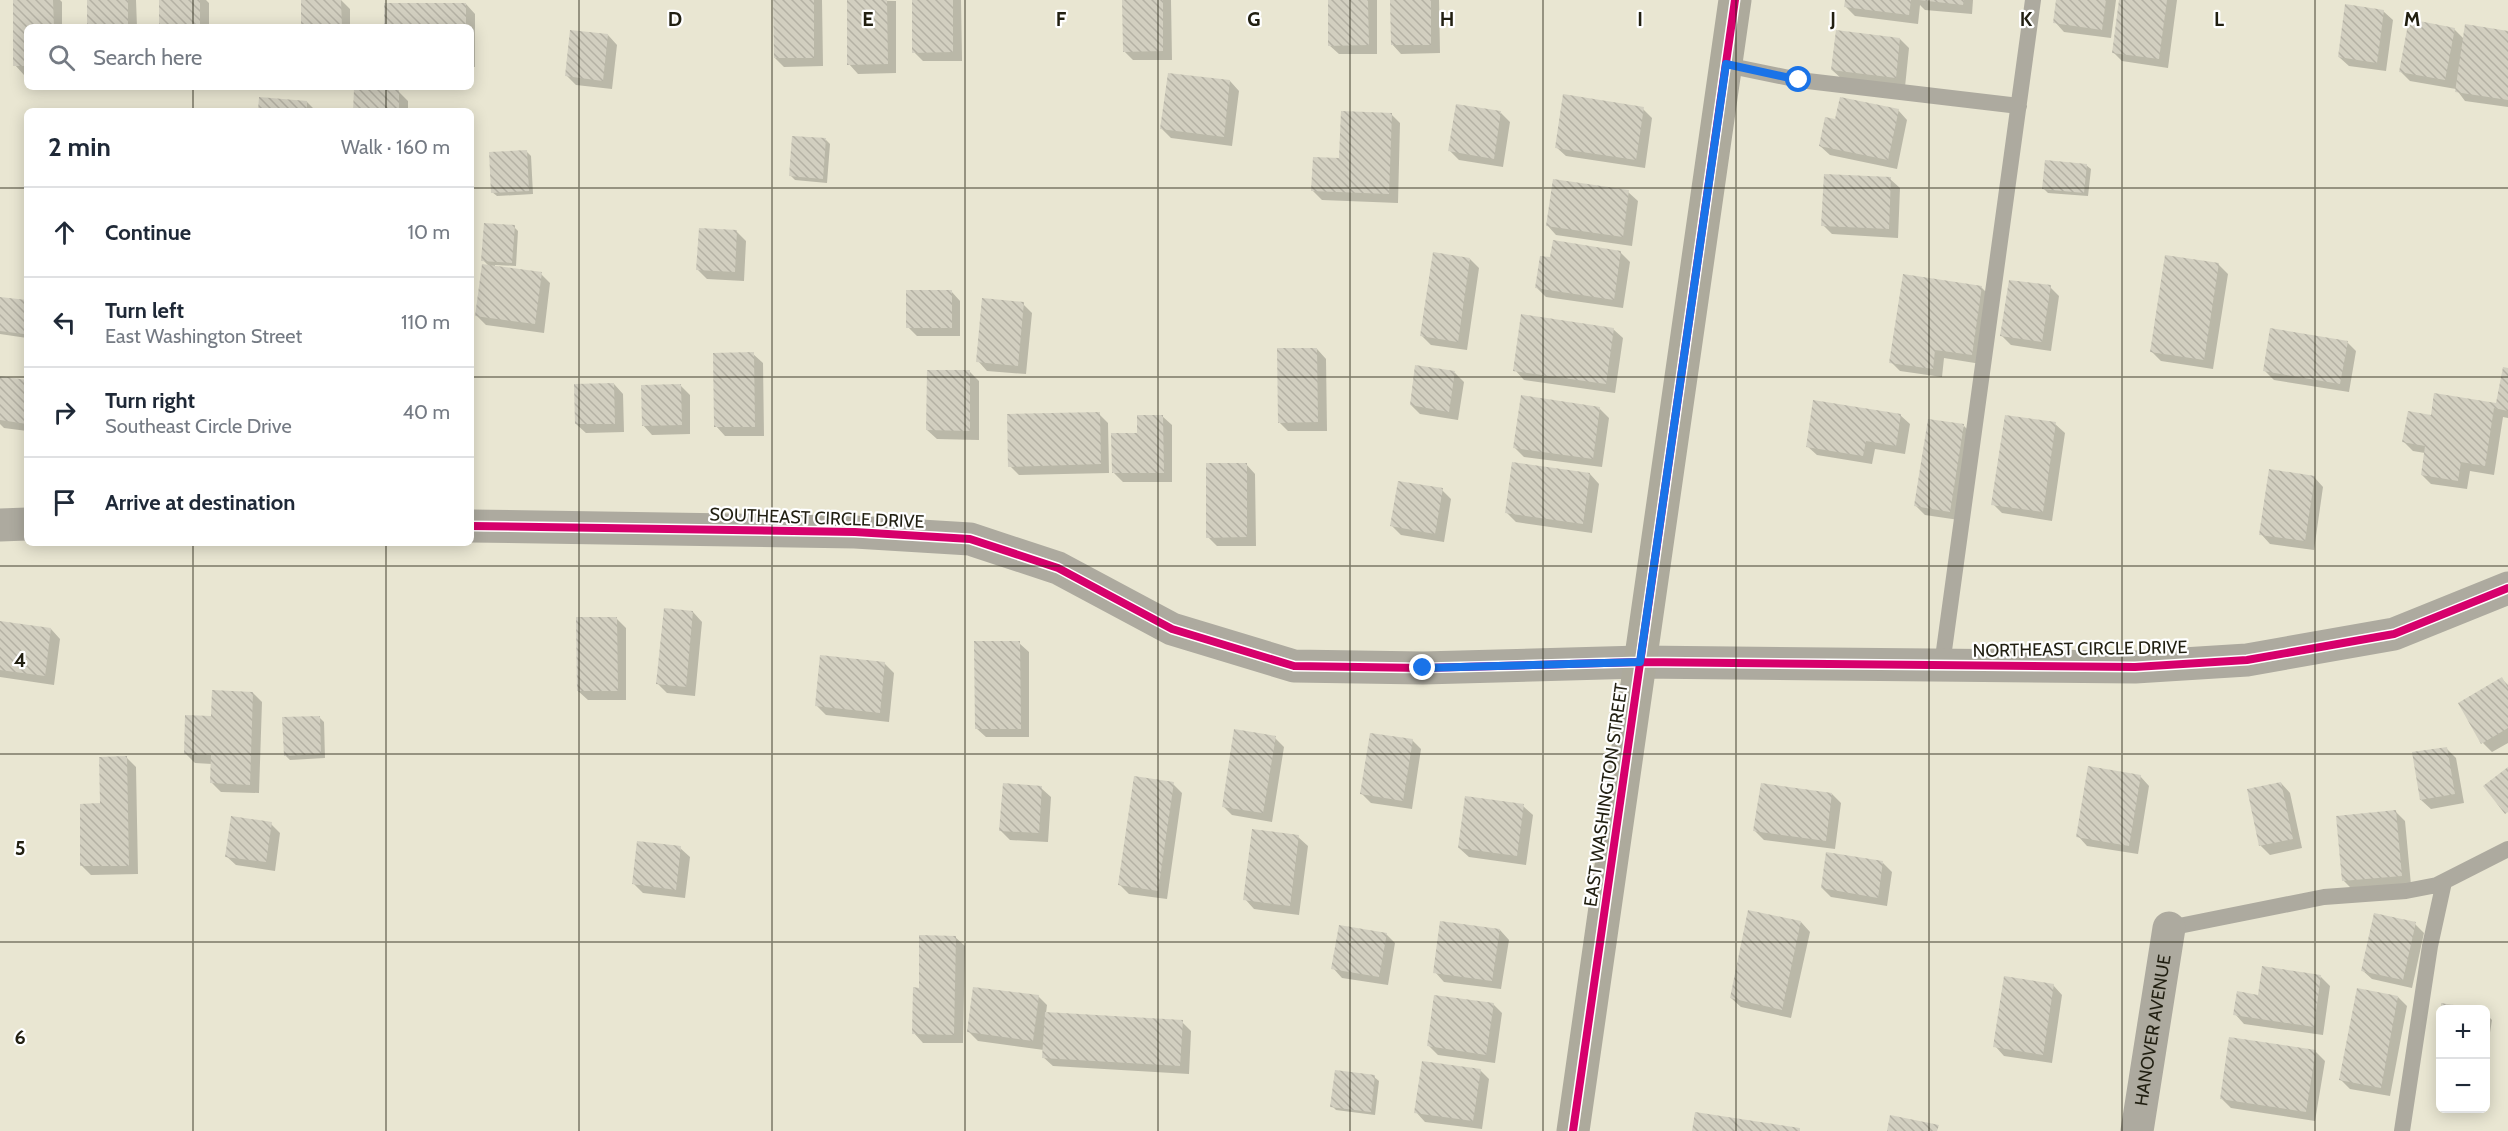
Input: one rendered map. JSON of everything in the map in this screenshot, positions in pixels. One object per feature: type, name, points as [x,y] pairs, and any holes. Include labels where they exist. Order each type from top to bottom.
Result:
[{"type":"street","name":"EAST WASHINGTON STREET","points":[[1573,1131],[1735,0]]},
{"type":"street","points":[[0,525],[24,524]]},
{"type":"street","name":"SOUTHEAST CIRCLE DRIVE","points":[[474,526],[855,532],[970,539],[1058,568],[1172,629],[1294,666],[1423,668],[1640,662]]},
{"type":"street","name":"NORTHEAST CIRCLE DRIVE","points":[[1640,662],[2135,666],[2247,660],[2394,634],[2508,588]]},
{"type":"street","name":"HANOVER AVENUE","points":[[2137,1131],[2169,928]]},
{"type":"lane","points":[[1942,665],[2033,0]]},
{"type":"lane","points":[[1726,64],[1799,80],[2019,106]]},
{"type":"lane","points":[[2169,928],[2324,897],[2406,891],[2444,882],[2508,849]]},
{"type":"lane","points":[[2402,1131],[2430,946],[2444,882]]},
{"type":"building","points":[[13,0],[53,0],[54,24],[24,24],[24,66],[13,66]]},
{"type":"building","points":[[87,0],[128,0],[128,24],[87,24]]},
{"type":"building","points":[[159,0],[200,0],[200,24],[159,24]]},
{"type":"building","points":[[301,0],[341,0],[342,24],[301,24]]},
{"type":"building","points":[[773,0],[814,0],[814,58],[774,58]]},
{"type":"building","points":[[847,0],[887,0],[888,64],[847,65]]},
{"type":"building","points":[[912,0],[953,0],[953,52],[912,53]]},
{"type":"building","points":[[1122,0],[1163,0],[1163,51],[1123,52]]},
{"type":"building","points":[[1328,0],[1368,0],[1369,45],[1328,46]]},
{"type":"building","points":[[1390,0],[1431,0],[1431,45],[1391,45]]},
{"type":"building","points":[[1845,0],[1911,0],[1909,15],[1844,7]]},
{"type":"building","points":[[1919,0],[1964,0],[1963,5]]},
{"type":"building","points":[[2056,0],[2106,0],[2102,30],[2053,23]]},
{"type":"building","points":[[2119,0],[2167,0],[2159,59],[2112,53]]},
{"type":"building","points":[[384,3],[466,3],[466,24],[384,24]]},
{"type":"building","points":[[2345,4],[2384,10],[2377,63],[2338,57]]},
{"type":"building","points":[[2409,19],[2455,28],[2445,80],[2399,72]]},
{"type":"building","points":[[2465,24],[2508,31],[2508,100],[2455,92]]},
{"type":"building","points":[[570,30],[608,34],[603,81],[565,76]]},
{"type":"building","points":[[1836,30],[1900,38],[1896,78],[1831,70]]},
{"type":"building","points":[[1168,73],[1230,80],[1224,137],[1160,129]]},
{"type":"building","points":[[354,90],[399,90],[399,108],[353,108]]},
{"type":"building","points":[[1563,94],[1644,107],[1636,160],[1555,148]]},
{"type":"building","points":[[259,97],[307,101],[307,108],[258,108]]},
{"type":"building","points":[[1840,97],[1899,109],[1888,160],[1819,146],[1825,117],[1835,119]]},
{"type":"building","points":[[1456,104],[1501,111],[1494,159],[1448,151]]},
{"type":"building","points":[[1341,111],[1392,113],[1389,194],[1311,191],[1313,157],[1339,158]]},
{"type":"building","points":[[792,136],[826,138],[823,179],[789,176]]},
{"type":"building","points":[[527,150],[529,191],[491,193],[489,152]]},
{"type":"building","points":[[2045,160],[2087,164],[2084,193],[2042,189]]},
{"type":"building","points":[[1824,174],[1891,177],[1889,229],[1821,226]]},
{"type":"building","points":[[1553,179],[1629,190],[1623,237],[1546,226]]},
{"type":"building","points":[[484,223],[515,225],[512,263],[481,261]]},
{"type":"building","points":[[699,228],[737,230],[735,272],[696,270]]},
{"type":"building","points":[[1553,240],[1621,251],[1614,300],[1535,288],[1540,256],[1550,257]]},
{"type":"building","points":[[1433,252],[1470,258],[1458,342],[1420,336]]},
{"type":"building","points":[[2165,255],[2219,263],[2204,360],[2150,352]]},
{"type":"building","points":[[482,264],[542,272],[535,324],[475,316]]},
{"type":"building","points":[[1903,274],[1982,286],[1972,355],[1935,350],[1933,369],[1889,363]]},
{"type":"building","points":[[2009,280],[2051,285],[2042,342],[2000,336]]},
{"type":"building","points":[[906,290],[952,290],[952,328],[906,328]]},
{"type":"building","points":[[0,297],[24,300],[24,334],[0,331]]},
{"type":"building","points":[[982,298],[1024,302],[1018,366],[976,362]]},
{"type":"building","points":[[1521,314],[1614,328],[1606,384],[1513,371]]},
{"type":"building","points":[[2270,328],[2348,341],[2340,384],[2263,371]]},
{"type":"building","points":[[1277,348],[1317,348],[1318,422],[1278,423]]},
{"type":"building","points":[[754,352],[755,427],[714,427],[713,353]]},
{"type":"building","points":[[1415,365],[1455,371],[1449,412],[1410,405]]},
{"type":"building","points":[[2503,367],[2508,368],[2508,411],[2494,408],[2485,466],[2461,462],[2458,481],[2421,475],[2425,446],[2402,442],[2408,411],[2431,415],[2434,393],[2496,403]]},
{"type":"building","points":[[927,370],[970,370],[970,431],[926,430]]},
{"type":"building","points":[[0,376],[24,380],[24,424],[0,420]]},
{"type":"building","points":[[614,383],[615,424],[575,424],[574,384]]},
{"type":"building","points":[[681,384],[682,425],[642,426],[641,385]]},
{"type":"building","points":[[1521,395],[1600,407],[1593,459],[1513,448]]},
{"type":"building","points":[[1813,400],[1901,414],[1896,446],[1866,441],[1863,456],[1806,447]]},
{"type":"building","points":[[1100,412],[1101,464],[1008,467],[1007,414]]},
{"type":"building","points":[[1137,415],[1163,415],[1164,473],[1112,473],[1111,433],[1137,433]]},
{"type":"building","points":[[2005,415],[2056,422],[2043,512],[1991,505]]},
{"type":"building","points":[[1928,419],[1964,424],[1950,512],[1914,506]]},
{"type":"building","points":[[1512,462],[1590,473],[1583,524],[1505,513]]},
{"type":"building","points":[[1206,463],[1247,463],[1247,537],[1206,538]]},
{"type":"building","points":[[2269,469],[2315,476],[2305,541],[2259,535]]},
{"type":"building","points":[[1398,481],[1443,488],[1435,534],[1390,526]]},
{"type":"building","points":[[664,608],[693,611],[686,687],[656,684]]},
{"type":"building","points":[[576,617],[617,617],[618,691],[577,691]]},
{"type":"building","points":[[0,621],[51,628],[45,676],[0,670]]},
{"type":"building","points":[[974,641],[1020,641],[1021,729],[975,729]]},
{"type":"building","points":[[820,655],[885,662],[880,713],[815,706]]},
{"type":"building","points":[[2502,677],[2508,688],[2508,728],[2481,744],[2458,703]]},
{"type":"building","points":[[212,690],[253,692],[250,785],[210,783],[211,755],[184,754],[185,715],[211,716]]},
{"type":"building","points":[[320,716],[321,754],[284,756],[282,717]]},
{"type":"building","points":[[1234,729],[1276,736],[1263,813],[1222,807]]},
{"type":"building","points":[[1370,733],[1413,739],[1403,801],[1360,794]]},
{"type":"building","points":[[2447,747],[2455,794],[2420,800],[2412,752]]},
{"type":"building","points":[[127,756],[129,866],[80,866],[80,804],[100,803],[99,757]]},
{"type":"building","points":[[2088,766],[2141,775],[2129,846],[2076,837]]},
{"type":"building","points":[[2508,767],[2508,812],[2505,814],[2483,786]]},
{"type":"building","points":[[1134,776],[1174,782],[1158,891],[1118,885]]},
{"type":"building","points":[[2281,782],[2293,839],[2259,846],[2247,789]]},
{"type":"building","points":[[1003,783],[1042,786],[1039,833],[999,831]]},
{"type":"building","points":[[1761,783],[1832,793],[1826,841],[1753,831]]},
{"type":"building","points":[[1465,796],[1524,804],[1517,856],[1458,848]]},
{"type":"building","points":[[2396,810],[2402,876],[2342,881],[2336,816]]},
{"type":"building","points":[[231,816],[272,822],[266,862],[225,857]]},
{"type":"building","points":[[1252,829],[1299,835],[1290,906],[1243,900]]},
{"type":"building","points":[[637,841],[681,846],[676,890],[632,884]]},
{"type":"building","points":[[1826,852],[1883,861],[1878,898],[1821,888]]},
{"type":"building","points":[[1748,910],[1801,921],[1782,1010],[1730,998]]},
{"type":"building","points":[[2374,913],[2416,922],[2403,980],[2361,971]]},
{"type":"building","points":[[1440,921],[1500,929],[1492,981],[1433,973]]},
{"type":"building","points":[[1339,925],[1387,933],[1379,977],[1331,969]]},
{"type":"building","points":[[919,935],[956,936],[954,1035],[912,1034],[913,987],[919,988]]},
{"type":"building","points":[[2262,966],[2321,975],[2314,1027],[2233,1015],[2237,991],[2258,995]]},
{"type":"building","points":[[2004,976],[2054,984],[2043,1055],[1993,1047]]},
{"type":"building","points":[[973,987],[1039,995],[1033,1041],[967,1032]]},
{"type":"building","points":[[2357,988],[2398,996],[2381,1088],[2339,1080]]},
{"type":"building","points":[[1434,995],[1494,1003],[1486,1055],[1427,1046]]},
{"type":"building","points":[[1045,1012],[1183,1020],[1180,1066],[1042,1058]]},
{"type":"building","points":[[2229,1037],[2316,1050],[2306,1112],[2220,1099]]},
{"type":"building","points":[[1422,1061],[1481,1069],[1473,1121],[1414,1113]]},
{"type":"building","points":[[1335,1070],[1375,1075],[1371,1112],[1330,1107]]},
{"type":"building","points":[[1695,1112],[1800,1128],[1800,1131],[1692,1131]]},
{"type":"building","points":[[1890,1115],[1939,1125],[1937,1131],[1887,1131]]},
{"type":"cycle path","points":[[1573,1131],[1735,0]]},
{"type":"cycle path","points":[[474,526],[855,532],[970,539],[1058,568],[1172,629],[1294,666],[1423,668],[1640,662],[2135,667],[2247,660],[2394,634],[2508,588]]},
{"type":"route","points":[[1423,668],[1640,662],[1726,64],[1799,80]]}]
